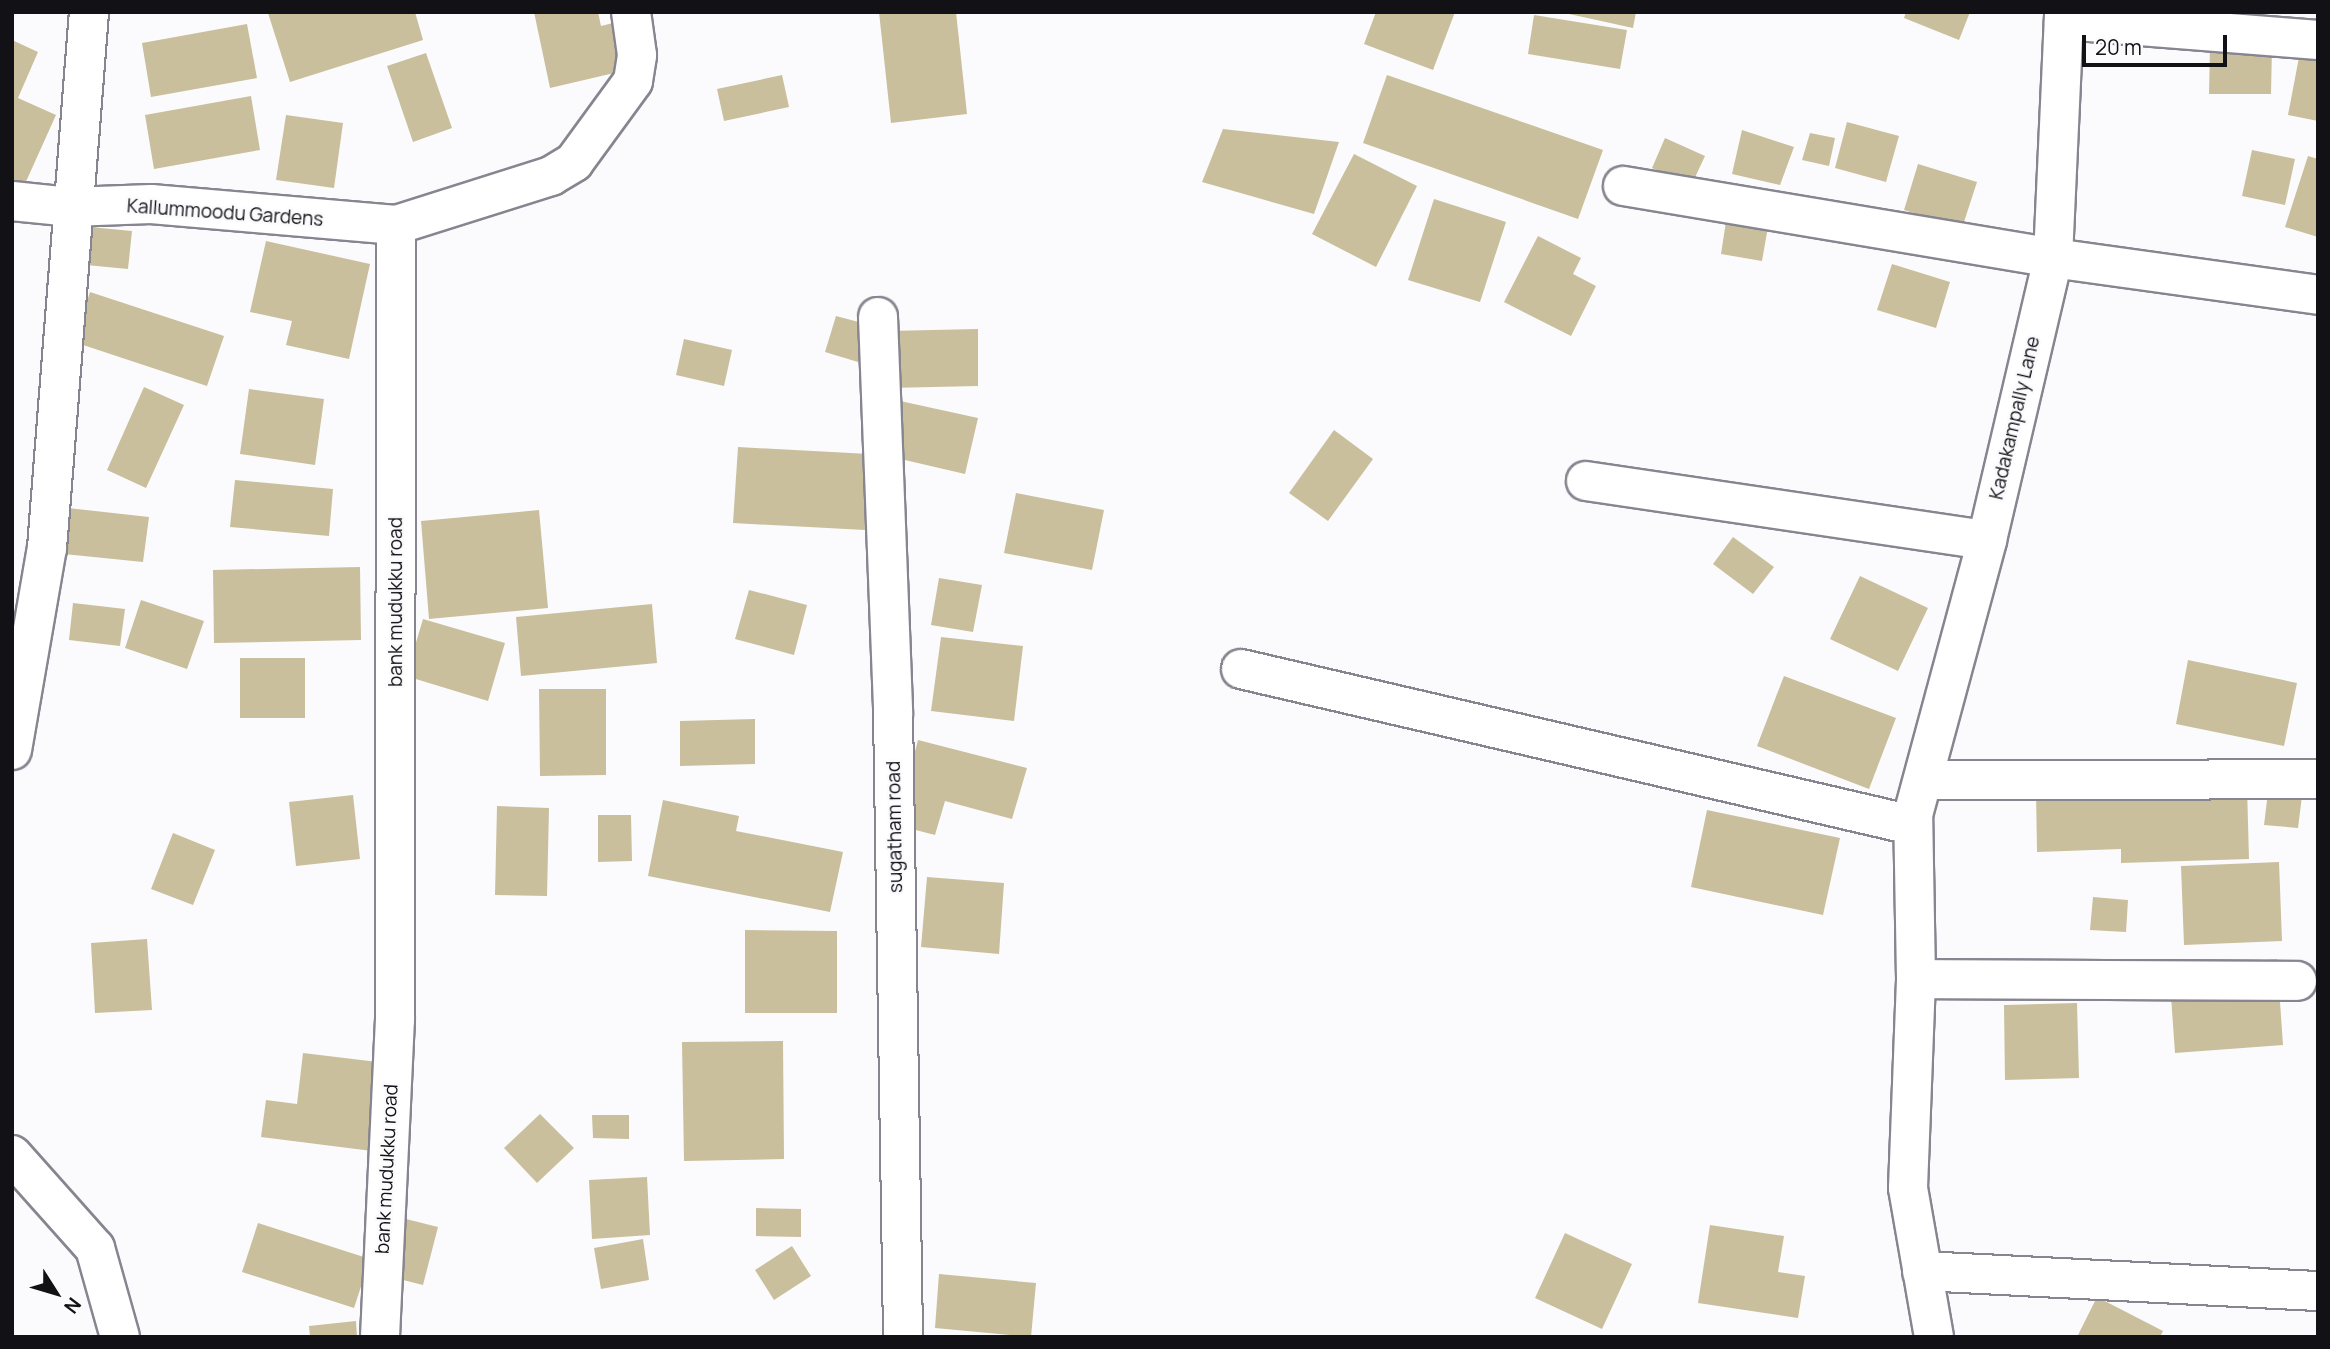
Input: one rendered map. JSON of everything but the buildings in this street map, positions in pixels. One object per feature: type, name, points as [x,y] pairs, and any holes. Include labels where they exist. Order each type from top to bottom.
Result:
[{"type":"street","points":[[12,750],[47,548],[70,207],[89,12]]},
{"type":"street","points":[[396,225],[551,176],[573,162],[633,81],[637,55],[631,12]]},
{"type":"street","points":[[2064,16],[2318,40]]},
{"type":"street","name":"Kadakampally Lane","points":[[1934,1337],[1908,1188],[1916,979],[1916,807],[1987,541],[2053,258],[2064,16]]},
{"type":"street","points":[[1623,186],[2053,258],[2318,295]]},
{"type":"street","name":"Kallummoodu Gardens","points":[[12,201],[70,207],[151,204],[396,225]]},
{"type":"street","name":"bank mudukku road","points":[[380,1337],[395,1020],[396,225]]},
{"type":"street","name":"sugatham road","points":[[878,317],[894,726],[903,1337]]},
{"type":"street","points":[[1586,481],[1987,541]]},
{"type":"street","points":[[1241,669],[1916,807],[2318,779]]},
{"type":"street","points":[[1916,979],[2297,981]]},
{"type":"street","points":[[12,1155],[48,1189],[95,1248],[120,1337]]},
{"type":"street","points":[[1922,1271],[2318,1291]]}]
